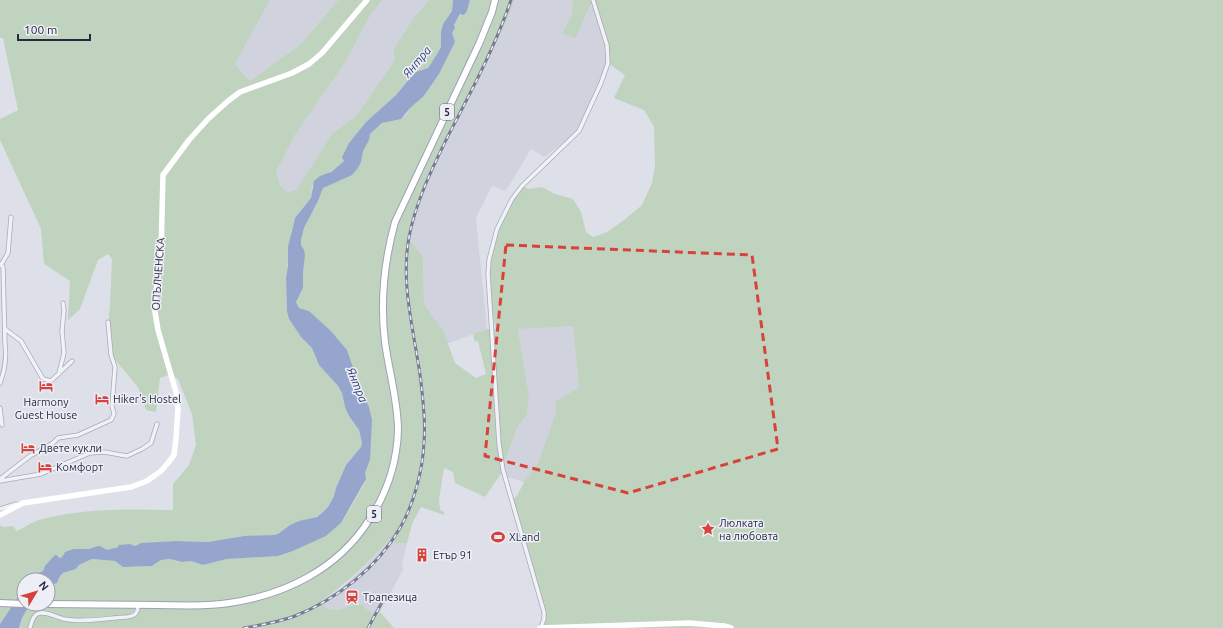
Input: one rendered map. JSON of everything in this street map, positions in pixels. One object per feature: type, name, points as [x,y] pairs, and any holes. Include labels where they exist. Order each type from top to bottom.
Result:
[{"type":"main road","name":"5","points":[[56,604],[228,604],[264,596],[285,589],[332,562],[348,548],[363,530],[377,508],[389,482],[396,456],[398,430],[396,402],[385,342],[382,301],[384,272],[388,247],[395,222],[479,44],[492,12],[495,0]]},
{"type":"main road","points":[[0,603],[16,604]]},
{"type":"street","name":"ОПЪЛЧЕНСКА","points":[[0,515],[23,503],[132,487],[146,481],[161,471],[174,455],[178,409],[176,392],[158,330],[154,306],[161,255],[163,175],[189,140],[208,119],[228,101],[240,92],[292,73],[309,64],[322,53],[367,0]]},
{"type":"street","points":[[592,0],[607,45],[608,63],[601,83],[579,131],[522,186],[512,199],[497,229],[488,260],[499,444],[503,470],[544,612],[544,619],[541,628],[689,623],[731,628]]},
{"type":"street","points":[[0,273],[1,265],[8,253],[11,217]]},
{"type":"street","points":[[0,383],[4,373],[7,356],[4,329],[1,265]]},
{"type":"street","points":[[59,374],[64,353],[62,331],[63,303]]},
{"type":"street","points":[[0,480],[30,456],[53,443],[58,438],[78,435],[111,420],[114,414],[112,406],[115,367],[111,355],[108,322]]},
{"type":"street","points":[[4,329],[21,341],[43,379],[51,381],[72,361]]},
{"type":"street","points":[[0,408],[2,425]]},
{"type":"street","points":[[0,480],[42,474],[90,453],[104,452],[127,456],[151,443],[157,424]]},
{"type":"street","points":[[0,509],[23,503]]},
{"type":"street","points":[[30,628],[33,618],[42,613],[65,619],[78,620],[127,617],[136,614],[138,605]]},
{"type":"highlighted area","points":[[506,245],[752,255],[778,449],[628,493],[485,456]]},
{"type":"shaded area","points":[[270,0],[338,0],[301,44],[250,81],[235,64]]},
{"type":"shaded area","points":[[382,0],[429,0],[415,16],[393,63],[356,116],[332,134],[297,189],[288,192],[281,187],[276,172],[295,135],[346,61],[368,19]]},
{"type":"shaded area","points":[[514,0],[573,0],[572,14],[562,34],[592,0],[607,45],[608,63],[579,131],[544,157],[531,149],[506,191],[492,186],[476,218],[487,329],[447,344],[443,330],[424,304],[423,257],[409,239],[413,217],[429,174],[506,23]]},
{"type":"shaded area","points":[[573,325],[579,387],[555,402],[556,412],[538,463],[524,482],[500,475],[517,428],[527,413],[529,396],[518,329]]},
{"type":"shaded area","points":[[390,539],[396,543],[407,543],[402,564],[403,570],[380,612],[372,613],[359,603],[339,610],[327,609],[323,605],[322,600],[342,587],[360,571]]},
{"type":"green space","points":[[0,0],[270,0],[235,64],[250,81],[301,44],[338,0],[382,0],[368,19],[346,61],[295,135],[276,172],[281,187],[288,192],[297,189],[332,134],[356,116],[393,63],[395,56],[393,51],[415,16],[429,0],[453,0],[452,11],[443,24],[441,32],[441,47],[428,68],[409,78],[396,95],[366,122],[349,143],[344,161],[312,186],[311,198],[295,218],[291,233],[286,278],[287,312],[289,319],[301,337],[312,348],[319,365],[338,386],[342,393],[345,407],[349,416],[359,430],[362,443],[361,447],[346,465],[328,507],[317,517],[290,525],[278,534],[256,537],[244,536],[208,542],[176,541],[138,544],[135,546],[130,544],[107,550],[94,547],[64,553],[62,557],[60,558],[58,556],[43,571],[16,572],[16,600],[0,624],[0,526],[13,526],[17,531],[36,521],[55,516],[88,511],[173,510],[173,484],[189,465],[196,445],[192,414],[178,379],[171,374],[160,378],[156,412],[146,410],[138,387],[111,355],[108,326],[112,259],[108,254],[98,260],[80,309],[68,320],[70,281],[44,264],[41,229],[0,140],[0,119],[18,110],[3,38],[0,38]]},
{"type":"green space","points":[[470,0],[514,0],[506,23],[429,174],[420,198],[409,239],[423,257],[424,304],[443,330],[455,363],[476,378],[486,374],[478,341],[475,342],[473,334],[487,329],[496,329],[491,308],[488,274],[491,248],[504,214],[522,186],[529,189],[542,187],[555,194],[573,199],[581,212],[586,232],[593,237],[607,232],[642,205],[652,183],[655,166],[654,127],[644,110],[614,98],[625,75],[608,63],[607,45],[593,0],[1223,0],[1223,628],[542,628],[544,612],[511,500],[517,496],[524,482],[538,463],[556,412],[555,402],[579,387],[573,326],[518,329],[529,396],[527,414],[517,428],[500,475],[485,497],[455,483],[453,472],[444,468],[439,499],[440,510],[444,512],[444,515],[421,507],[412,524],[407,543],[396,543],[390,539],[350,579],[322,600],[323,605],[327,609],[339,610],[359,603],[372,613],[380,612],[394,628],[19,628],[25,612],[56,612],[56,583],[60,576],[63,573],[76,569],[79,565],[92,559],[115,561],[123,567],[152,566],[161,560],[170,559],[182,562],[191,561],[203,565],[227,559],[278,556],[326,536],[341,523],[365,482],[365,473],[370,460],[370,447],[361,393],[354,386],[353,367],[347,350],[331,331],[309,311],[299,308],[296,302],[303,288],[301,240],[304,228],[323,188],[358,168],[361,162],[362,152],[370,134],[382,123],[405,116],[411,107],[423,97],[439,74],[455,42],[452,33],[455,28],[454,25],[461,14],[467,11]]},
{"type":"green space","points":[[573,0],[592,0],[576,38],[562,34],[572,14]]},
{"type":"water","points":[[453,0],[470,0],[467,11],[464,15],[460,14],[454,25],[455,28],[452,33],[455,42],[439,74],[423,97],[411,107],[401,119],[382,123],[370,134],[369,140],[363,151],[361,162],[352,175],[323,188],[304,228],[301,240],[301,245],[305,255],[303,288],[296,302],[299,308],[309,311],[331,331],[347,350],[353,367],[354,386],[365,399],[369,407],[372,420],[370,460],[365,473],[366,479],[341,523],[326,536],[278,556],[227,559],[203,565],[191,561],[182,562],[170,559],[161,560],[152,566],[123,567],[115,561],[92,559],[79,565],[76,569],[63,573],[56,583],[56,572],[40,572],[43,571],[45,566],[54,556],[56,555],[60,558],[65,552],[73,549],[88,549],[100,546],[107,550],[117,548],[119,545],[130,544],[135,546],[141,543],[176,541],[208,542],[244,536],[273,535],[278,534],[290,525],[299,521],[317,517],[328,507],[346,465],[361,447],[362,443],[359,430],[349,416],[345,407],[342,393],[338,386],[319,365],[312,348],[301,337],[289,319],[287,312],[286,278],[288,247],[295,218],[311,198],[314,181],[320,176],[331,172],[344,161],[342,157],[349,143],[366,122],[396,95],[416,72],[428,68],[441,47],[441,32],[443,24],[452,11]]},
{"type":"water","points":[[16,600],[16,612],[25,612],[19,628],[0,628],[0,624]]},
{"type":"railway","points":[[244,628],[276,622],[295,616],[326,601],[355,581],[391,543],[410,508],[420,475],[425,427],[421,382],[407,292],[406,274],[409,237],[425,185],[490,52],[511,0]]},
{"type":"railway","points":[[368,628],[381,604]]},
{"type":"place","name":"Harmony Guest House","points":[[46,386]]},
{"type":"place","name":"Hiker's Hostel","points":[[102,399]]},
{"type":"place","name":"Двете кукли","points":[[28,448]]},
{"type":"place","name":"Комфорт","points":[[45,467]]},
{"type":"place","name":"Люлката на любовта","points":[[708,529]]},
{"type":"place","name":"XLand","points":[[498,537]]},
{"type":"place","name":"Етър 91","points":[[422,555]]},
{"type":"place","name":"Трапезица","points":[[352,597]]},
{"type":"water label","name":"Янтра","points":[[417,62]]},
{"type":"water label","name":"Янтра","points":[[357,385]]}]
